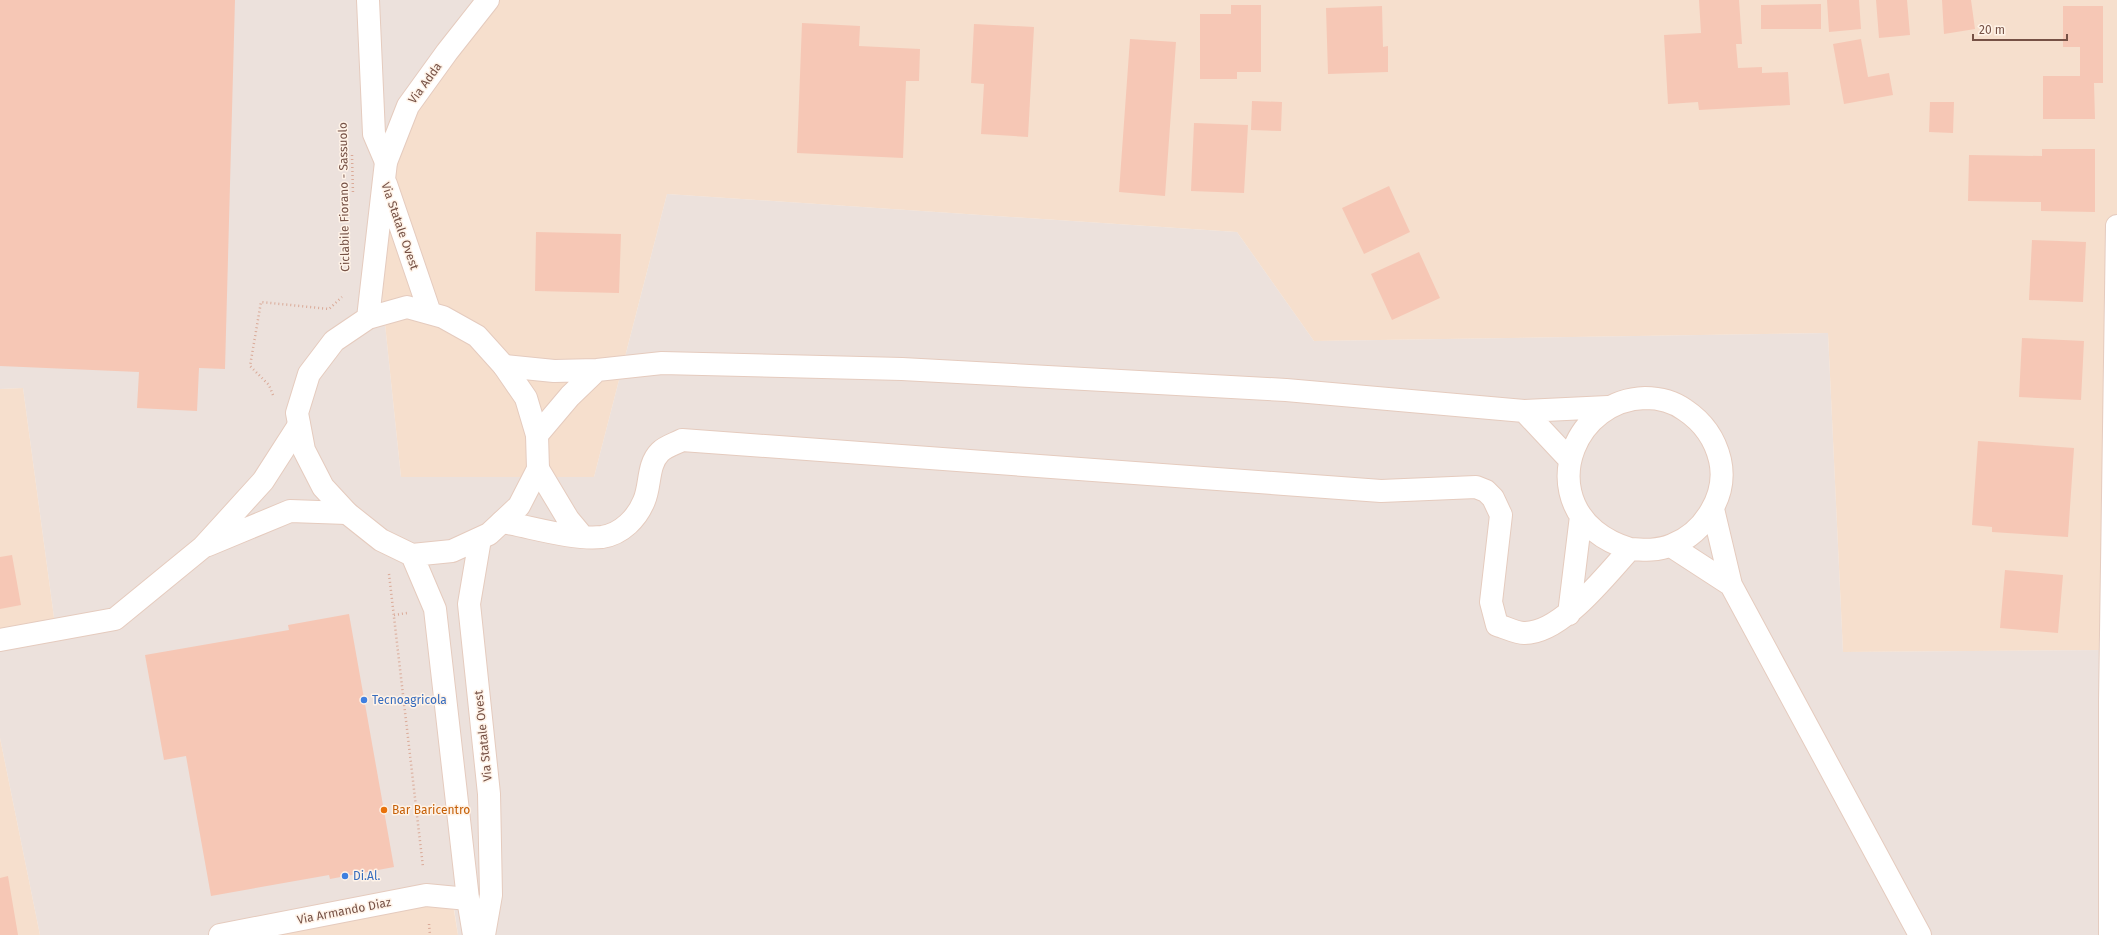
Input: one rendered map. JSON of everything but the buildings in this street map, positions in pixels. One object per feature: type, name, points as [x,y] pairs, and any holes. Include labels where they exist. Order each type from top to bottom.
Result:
[{"type":"street","name":"Via Statale Ovest","points":[[368,0],[374,134],[430,314]]},
{"type":"street","name":"Via Adda","points":[[385,170],[408,106],[447,52],[488,0]]},
{"type":"street","name":"Via Statale Ovest","points":[[368,318],[385,170]]},
{"type":"street","points":[[2110,935],[2114,701],[2117,226]]},
{"type":"street","points":[[407,307],[430,314],[443,317],[477,336],[504,366],[526,398],[537,434],[538,469],[519,506],[489,534],[452,551],[412,555],[381,540],[347,513],[323,487],[304,450],[297,413],[310,374],[334,341],[368,318],[407,307]]},
{"type":"street","points":[[504,366],[554,371],[597,370],[662,363],[902,369],[1286,390],[1524,411],[1608,407],[1631,399],[1655,398],[1679,405],[1698,419],[1712,438],[1720,461],[1721,486],[1713,509],[1698,528],[1688,537],[1671,546],[1651,550],[1630,549],[1611,542],[1594,531],[1581,516],[1573,499],[1569,480],[1570,460],[1577,439],[1591,420],[1608,407]]},
{"type":"street","points":[[537,434],[570,396],[597,370]]},
{"type":"street","points":[[1524,411],[1570,460]]},
{"type":"street","points":[[0,640],[115,619],[204,548],[263,481],[299,425]]},
{"type":"street","points":[[502,522],[583,537],[603,537],[621,530],[634,520],[645,500],[652,465],[660,452],[682,440],[1382,491],[1465,486],[1476,487],[1486,491],[1498,506],[1501,515],[1491,602],[1497,625],[1524,634],[1550,626],[1569,614],[1630,549]]},
{"type":"street","points":[[538,469],[568,519],[583,537]]},
{"type":"street","points":[[1713,509],[1731,585],[1920,935]]},
{"type":"street","points":[[204,548],[290,511],[347,513]]},
{"type":"street","points":[[1569,614],[1581,516]]},
{"type":"street","name":"Via Statale Ovest","points":[[480,539],[469,604],[489,794],[491,895],[484,935]]},
{"type":"street","points":[[1671,546],[1731,585]]},
{"type":"street","points":[[412,555],[435,609],[468,899],[474,935]]},
{"type":"street","name":"Via Armando Diaz","points":[[220,935],[426,895],[468,899]]},
{"type":"path","name":"Ciclabile Fiorano - Sassuolo","points":[[351,151],[353,199]]},
{"type":"path","points":[[274,396],[269,385],[250,366],[260,302],[329,309],[344,295]]},
{"type":"path","points":[[394,615],[430,935]]},
{"type":"shaded area","points":[[0,0],[480,0],[444,56],[373,209],[401,477],[594,477],[667,194],[1237,232],[1314,341],[1828,333],[1843,652],[2106,650],[2111,935],[458,935],[451,888],[214,935],[40,935],[0,738],[0,635],[55,625],[23,388],[0,389]]},
{"type":"shaded area","points":[[480,0],[2117,0],[2117,935],[2106,650],[1843,652],[1828,333],[1314,341],[1237,232],[667,194],[594,477],[401,477],[373,209],[444,56]]},
{"type":"shaded area","points":[[23,388],[55,625],[0,635],[0,389]]},
{"type":"shaded area","points":[[0,738],[40,935],[0,935]]},
{"type":"shaded area","points":[[450,887],[458,935],[214,935]]},
{"type":"place","name":"Tecnoagricola","points":[[364,700]]},
{"type":"place","name":"Bar Baricentro","points":[[384,810]]},
{"type":"place","name":"Di.Al.","points":[[345,876]]}]
